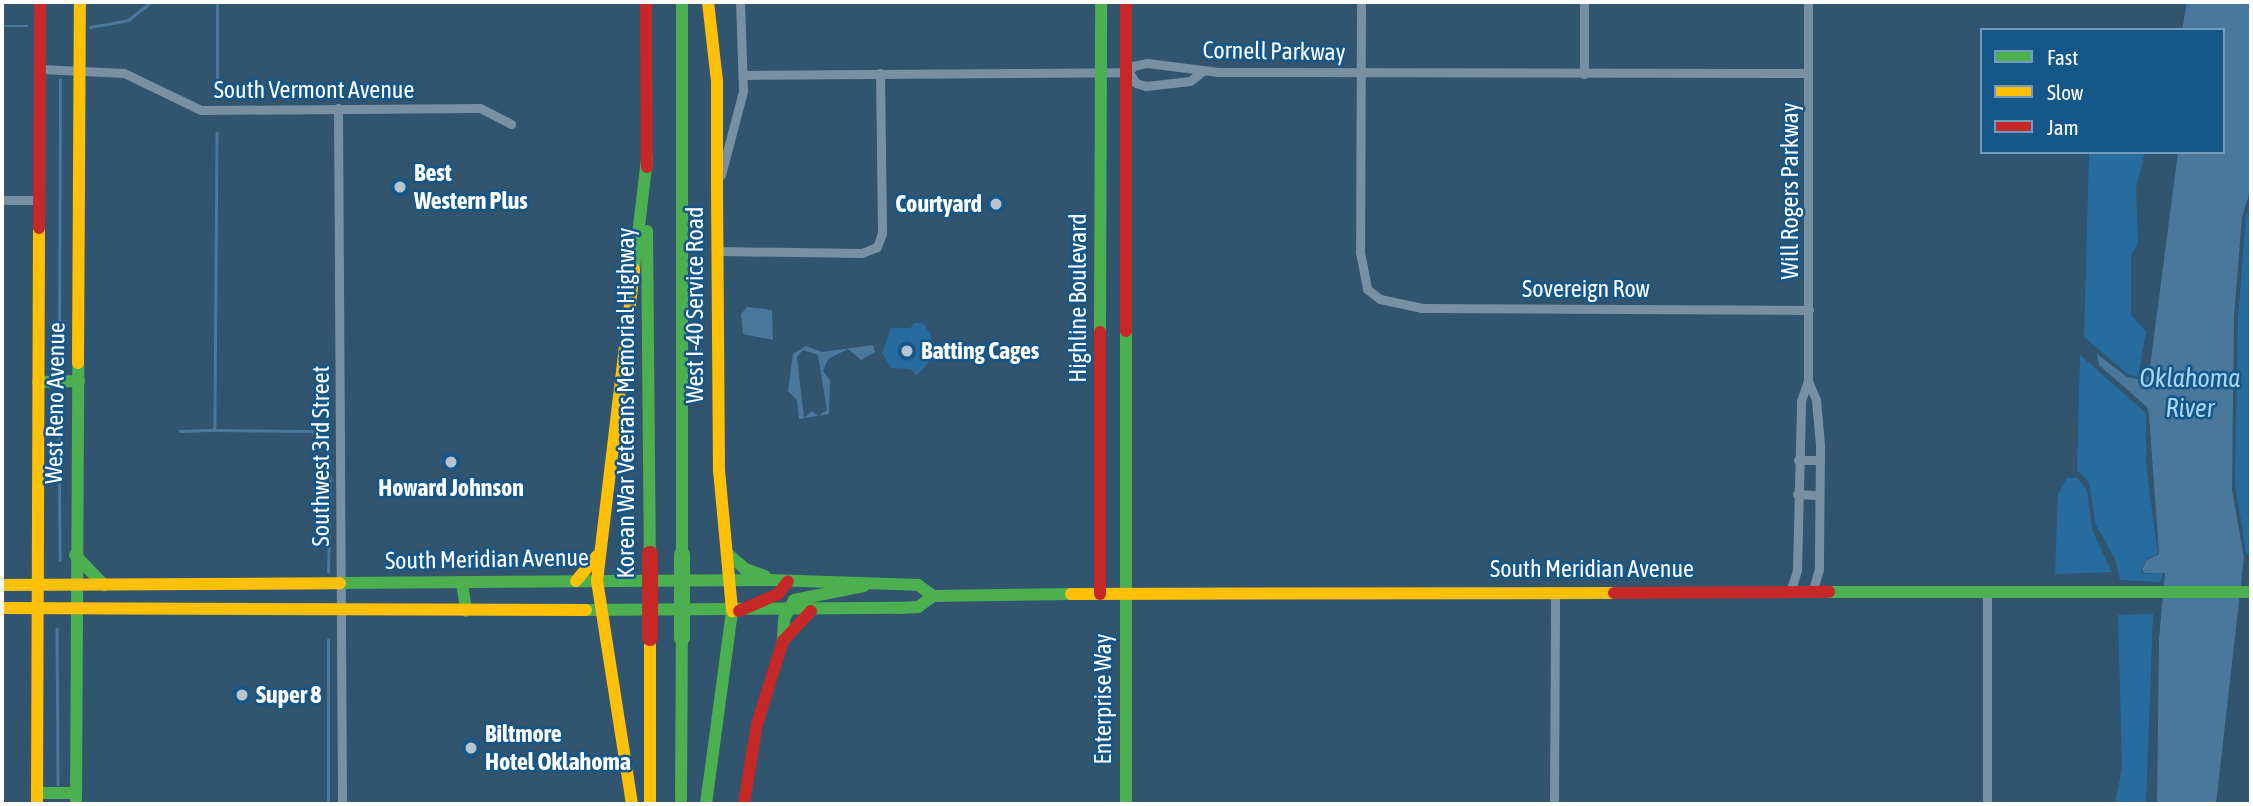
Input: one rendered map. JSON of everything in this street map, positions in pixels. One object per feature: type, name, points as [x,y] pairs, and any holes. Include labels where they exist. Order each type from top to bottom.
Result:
[{"type":"main road","name":"West Reno Avenue","points":[[37,799],[40,2]]},
{"type":"main road","name":"West Reno Avenue","points":[[76,799],[74,585],[79,381],[80,2]]},
{"type":"main road","name":"Korean War Veterans Memorial Highway","points":[[646,2],[650,804]]},
{"type":"main road","points":[[681,804],[682,2]]},
{"type":"main road","points":[[708,2],[717,81],[717,187]]},
{"type":"main road","name":"Highline Boulevard","points":[[1100,594],[1101,2]]},
{"type":"main road","name":"Highline Boulevard","points":[[1126,2],[1126,593]]},
{"type":"main road","points":[[632,804],[597,580],[647,158]]},
{"type":"main road","name":"West I-40 Service Road","points":[[706,804],[735,611],[719,470],[717,187]]},
{"type":"main road","points":[[38,382],[79,381]]},
{"type":"main road","points":[[1100,526],[1126,525]]},
{"type":"main road","points":[[576,581],[590,569],[599,550]]},
{"type":"main road","points":[[728,554],[749,571],[771,580]]},
{"type":"main road","points":[[75,555],[104,585]]},
{"type":"main road","points":[[735,611],[778,594],[788,580]]},
{"type":"main road","name":"South Meridian Avenue","points":[[2,586],[788,580],[918,585],[933,596]]},
{"type":"main road","points":[[462,582],[466,611]]},
{"type":"main road","points":[[744,804],[757,724],[783,641],[786,610],[799,598],[871,584]]},
{"type":"main road","name":"South Meridian Avenue","points":[[2,608],[735,611],[918,607],[933,596],[1126,593],[2251,592]]},
{"type":"main road","name":"Enterprise Way","points":[[1126,593],[1126,804]]},
{"type":"main road","points":[[783,641],[811,610]]},
{"type":"main road","points":[[37,799],[76,799]]},
{"type":"street","name":"West I-40 Service Road","points":[[717,187],[740,116],[743,75],[740,2]]},
{"type":"street","points":[[1362,2],[1362,72]]},
{"type":"street","points":[[1584,2],[1584,74]]},
{"type":"street","name":"Will Rogers Parkway","points":[[1790,592],[1797,570],[1801,401],[1808,381],[1808,2]]},
{"type":"street","name":"Cornell Parkway","points":[[743,75],[1128,72],[1133,66],[1147,64],[1203,71],[1808,74]]},
{"type":"street","name":"South Vermont Avenue","points":[[40,69],[124,73],[201,110],[480,108],[512,124]]},
{"type":"street","points":[[1128,72],[1136,83],[1146,86],[1190,81],[1203,71]]},
{"type":"street","points":[[718,251],[862,254],[875,248],[882,233],[880,72]]},
{"type":"street","name":"Sovereign Row","points":[[1362,72],[1360,252],[1367,289],[1391,303],[1422,308],[1810,310]]},
{"type":"street","name":"Southwest 3rd Street","points":[[338,108],[342,804]]},
{"type":"street","points":[[2,200],[39,200]]},
{"type":"street","name":"Will Rogers Parkway","points":[[1808,381],[1816,400],[1819,460],[1819,569],[1812,593]]},
{"type":"street","points":[[1798,460],[1819,460]]},
{"type":"street","points":[[1797,494],[1819,495]]},
{"type":"street","points":[[1987,591],[1987,804]]},
{"type":"street","points":[[1554,804],[1555,592]]},
{"type":"shaded area","points":[[2089,154],[2144,154],[2136,188],[2138,243],[2131,255],[2131,315],[2146,332],[2138,377],[2129,375],[2084,337]]},
{"type":"shaded area","points":[[2251,206],[2251,557],[2246,553],[2235,483],[2238,318],[2246,216]]},
{"type":"shaded area","name":"Batting Cages","points":[[915,323],[923,323],[931,335],[931,360],[917,375],[910,369],[891,368],[882,353],[891,328],[910,328]]},
{"type":"shaded area","points":[[2080,355],[2146,413],[2146,465],[2158,554],[2147,559],[2141,569],[2143,574],[2163,573],[2161,582],[2120,580],[2115,559],[2096,525],[2089,482],[2077,470]]},
{"type":"shaded area","points":[[2067,478],[2077,478],[2087,490],[2092,530],[2112,572],[2055,574],[2058,494]]},
{"type":"shaded area","points":[[2153,614],[2146,804],[2115,804],[2122,768],[2118,615]]},
{"type":"water","name":"Oklahoma River","points":[[2187,2],[2251,2],[2251,189],[2242,217],[2234,317],[2232,490],[2244,557],[2216,804],[2157,804],[2159,639],[2165,573],[2144,573],[2142,569],[2147,560],[2159,554],[2149,414],[2147,407],[2099,365],[2097,354],[2127,377],[2142,380],[2149,375],[2178,154],[2225,154],[2225,28],[2182,28]]},
{"type":"water","points":[[747,307],[772,310],[773,340],[743,334],[741,314]]},
{"type":"water","points":[[873,345],[875,352],[861,360],[848,349],[828,359],[823,371],[830,380],[829,414],[818,416],[799,419],[797,400],[788,391],[793,354],[806,346],[822,352]],"holes":[[[803,350],[818,355],[827,410],[818,416],[812,411],[804,418],[797,357]]]},
{"type":"waterway","points":[[90,27],[128,20],[151,2]]},
{"type":"waterway","points":[[217,2],[217,97]]},
{"type":"waterway","points":[[2,26],[27,26]]},
{"type":"waterway","points":[[59,370],[60,80]]},
{"type":"waterway","points":[[217,133],[215,430],[312,431],[328,443],[330,466]]},
{"type":"waterway","points":[[59,397],[60,560]]},
{"type":"waterway","points":[[180,431],[215,430]]},
{"type":"waterway","points":[[328,572],[330,477]]},
{"type":"waterway","points":[[57,629],[58,784]]},
{"type":"waterway","points":[[328,640],[328,804]]},
{"type":"traffic: fast","points":[[682,2],[682,555]]},
{"type":"traffic: fast","points":[[1100,332],[1101,2]]},
{"type":"traffic: fast","points":[[634,269],[647,158]]},
{"type":"traffic: fast","points":[[647,231],[650,554]]},
{"type":"traffic: fast","points":[[1126,331],[1126,804]]},
{"type":"traffic: fast","points":[[76,804],[78,363]]},
{"type":"traffic: fast","points":[[38,382],[79,381]]},
{"type":"traffic: fast","points":[[728,554],[745,569],[765,576]]},
{"type":"traffic: fast","points":[[75,555],[104,585]]},
{"type":"traffic: fast","points":[[682,555],[682,638]]},
{"type":"traffic: fast","points":[[340,583],[771,580],[918,585],[933,596]]},
{"type":"traffic: fast","points":[[462,582],[466,611]]},
{"type":"traffic: fast","points":[[783,641],[784,619],[794,600],[864,586]]},
{"type":"traffic: fast","points":[[1829,592],[2251,592]]},
{"type":"traffic: fast","points":[[586,610],[899,608],[918,607],[933,596],[1071,594]]},
{"type":"traffic: fast","points":[[706,804],[732,611]]},
{"type":"traffic: fast","points":[[681,804],[682,638]]},
{"type":"traffic: fast","points":[[37,793],[75,793]]},
{"type":"traffic: slow","points":[[78,363],[80,2]]},
{"type":"traffic: slow","points":[[708,2],[717,81],[717,187]]},
{"type":"traffic: slow","points":[[717,187],[719,470],[732,611]]},
{"type":"traffic: slow","points":[[37,804],[39,228]]},
{"type":"traffic: slow","points":[[632,804],[597,581],[634,269]]},
{"type":"traffic: slow","points":[[576,581],[597,556]]},
{"type":"traffic: slow","points":[[2,585],[340,583]]},
{"type":"traffic: slow","points":[[1071,594],[1614,593]]},
{"type":"traffic: slow","points":[[2,608],[586,610]]},
{"type":"traffic: slow","points":[[650,638],[650,804]]},
{"type":"traffic: jam","points":[[39,228],[40,2]]},
{"type":"traffic: jam","points":[[646,2],[647,167]]},
{"type":"traffic: jam","points":[[1126,2],[1126,331]]},
{"type":"traffic: jam","points":[[1100,332],[1100,594]]},
{"type":"traffic: jam","points":[[650,554],[650,638]]},
{"type":"traffic: jam","points":[[739,611],[778,594],[788,581]]},
{"type":"traffic: jam","points":[[1614,593],[1829,592]]},
{"type":"traffic: jam","points":[[744,804],[757,724],[783,641],[811,611]]},
{"type":"place","name":"Best Western Plus","points":[[400,187]]},
{"type":"place","name":"Courtyard","points":[[996,204]]},
{"type":"place","name":"Batting Cages","points":[[907,351]]},
{"type":"place","name":"Howard Johnson","points":[[451,462]]},
{"type":"place","name":"Super 8","points":[[242,695]]},
{"type":"place","name":"Biltmore Hotel Oklahoma","points":[[471,748]]}]
